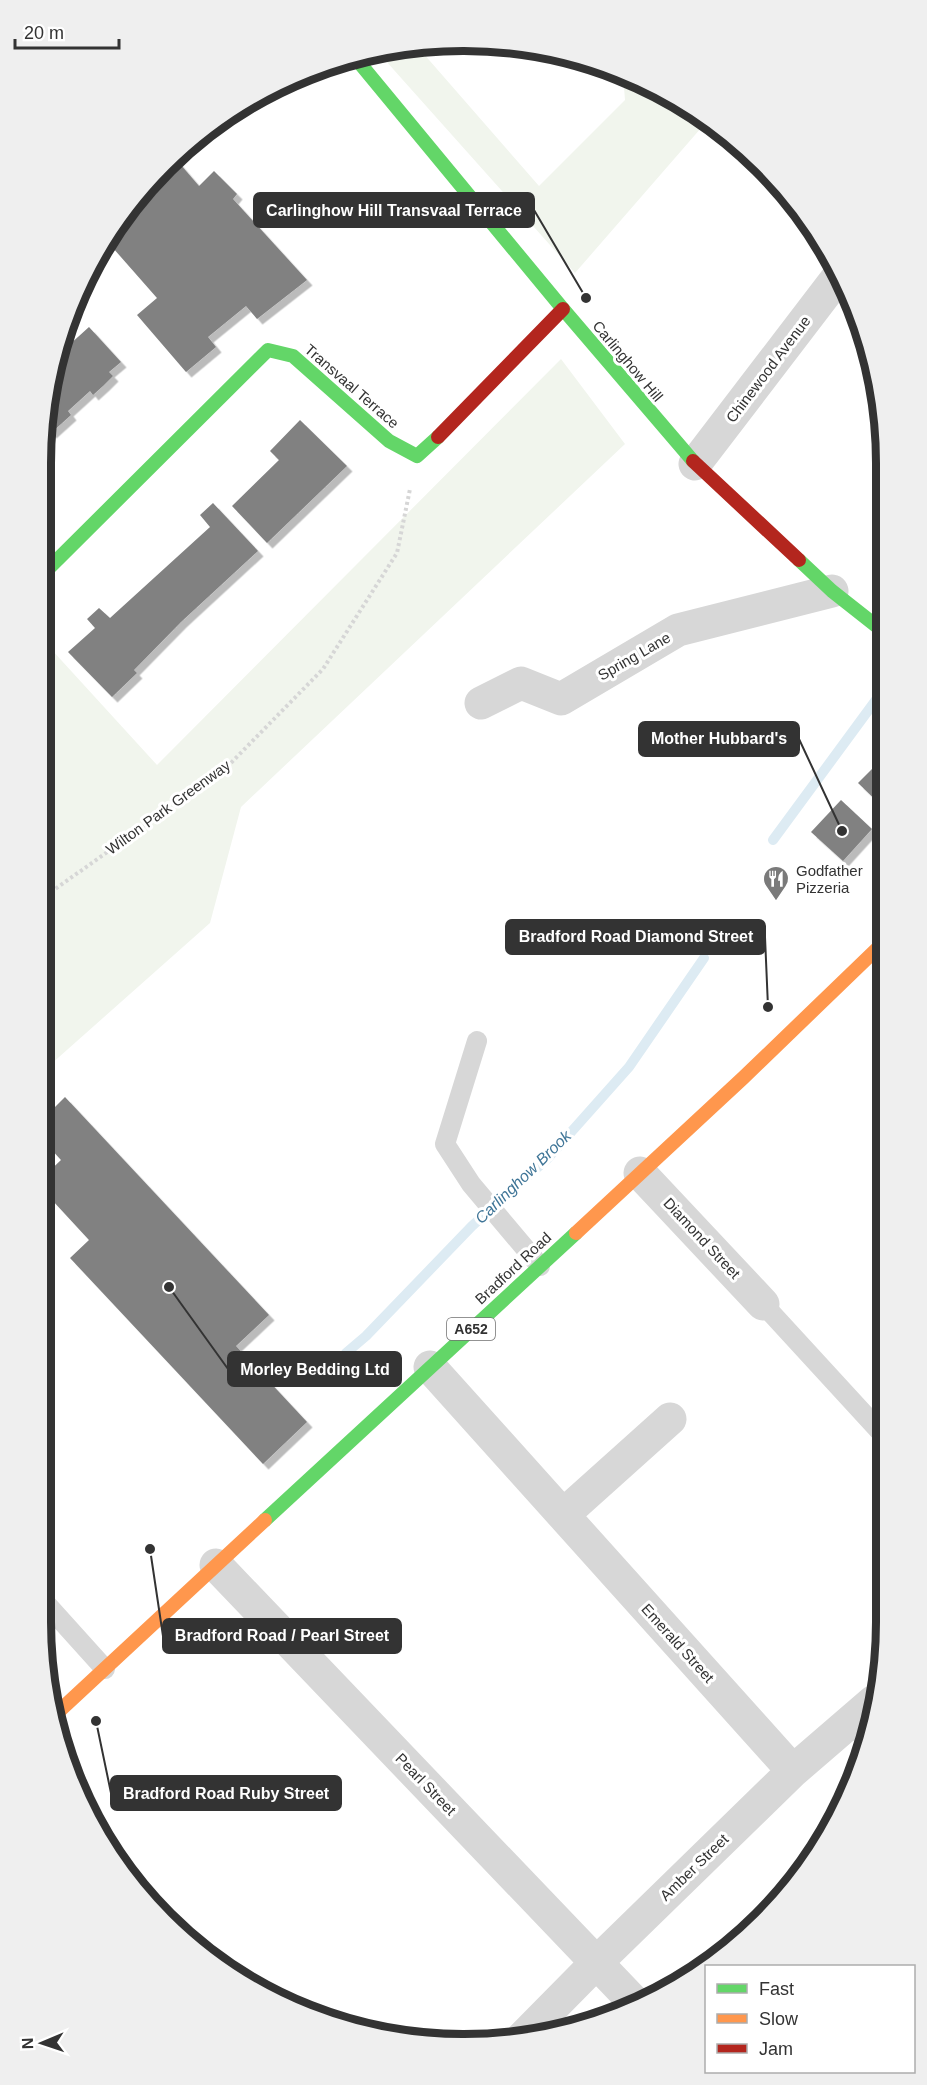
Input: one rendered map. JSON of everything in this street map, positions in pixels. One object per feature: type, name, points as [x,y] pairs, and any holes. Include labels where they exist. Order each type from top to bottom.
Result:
[{"type":"street","name":"Carlinghow Hill","points":[[361,64],[563,309],[695,464],[832,591],[876,627]]},
{"type":"street","name":"Chinewood Avenue","points":[[695,464],[834,283]]},
{"type":"street","points":[[417,456],[462,414],[563,309]]},
{"type":"street","name":"Transvaal Terrace","points":[[51,565],[267,350],[293,356],[389,441],[417,456]]},
{"type":"street","name":"Spring Lane","points":[[481,703],[521,683],[561,699],[678,630],[832,591]]},
{"type":"street","name":"Bradford Road","points":[[61,1710],[743,1078],[876,950]]},
{"type":"street","name":"Diamond Street","points":[[640,1173],[763,1304]]},
{"type":"street","name":"Emerald Street","points":[[430,1367],[792,1771]]},
{"type":"street","points":[[563,1515],[670,1419]]},
{"type":"street","name":"Pearl Street","points":[[216,1565],[630,1999]]},
{"type":"street","name":"Amber Street","points":[[532,2028],[792,1771],[863,1722]]},
{"type":"lane","points":[[477,1041],[445,1144],[476,1191],[540,1266]]},
{"type":"lane","points":[[763,1304],[876,1427]]},
{"type":"lane","points":[[51,1610],[105,1669]]},
{"type":"path","name":"Wilton Park Greenway","points":[[51,891],[226,768],[323,669],[397,553],[417,456]]},
{"type":"shaded area","points":[[423,54],[539,186],[625,100],[624,83],[670,106],[702,127],[575,273],[384,59]]},
{"type":"shaded area","points":[[561,359],[625,444],[241,807],[210,923],[51,1064],[51,649],[157,765]]},
{"type":"building","points":[[180,164],[199,186],[214,171],[237,194],[233,199],[307,280],[257,319],[246,306],[208,337],[216,347],[186,372],[137,315],[157,298],[112,247],[136,212]]},
{"type":"building","points":[[89,327],[121,362],[109,372],[113,376],[93,395],[90,391],[68,411],[71,415],[53,432],[59,383],[69,345]]},
{"type":"building","points":[[300,420],[347,466],[267,543],[232,506],[279,460],[270,451]]},
{"type":"building","points":[[213,503],[258,551],[181,622],[134,670],[137,673],[112,697],[68,652],[95,628],[87,619],[99,608],[110,618],[210,527],[200,515]]},
{"type":"building","points":[[876,765],[876,800],[858,783]]},
{"type":"building","points":[[841,800],[872,829],[843,861],[811,832]]},
{"type":"building","points":[[65,1097],[269,1315],[236,1346],[307,1422],[263,1464],[70,1258],[89,1240],[51,1199],[51,1170],[61,1160],[51,1149],[51,1111]]},
{"type":"waterway","name":"Carlinghow Brook","points":[[773,840],[876,700]]},
{"type":"waterway","name":"Carlinghow Brook","points":[[346,1353],[366,1336],[472,1226],[548,1158],[629,1067],[704,958]]},
{"type":"traffic: fast","points":[[361,64],[563,309],[693,461]]},
{"type":"traffic: fast","points":[[51,566],[268,350],[293,356],[389,441],[417,456],[438,437]]},
{"type":"traffic: fast","points":[[799,560],[832,591],[876,626]]},
{"type":"traffic: fast","points":[[265,1520],[576,1233]]},
{"type":"traffic: slow","points":[[576,1233],[743,1078],[876,950]]},
{"type":"traffic: slow","points":[[61,1710],[265,1520]]},
{"type":"traffic: jam","points":[[438,437],[563,309]]},
{"type":"traffic: jam","points":[[693,461],[799,560]]},
{"type":"place","name":"Carlinghow Hill Transvaal Terrace","points":[[586,298]]},
{"type":"place","name":"Mother Hubbard's","points":[[842,831]]},
{"type":"place","name":"Godfather Pizzeria","points":[[776,902]]},
{"type":"place","name":"Bradford Road Diamond Street","points":[[768,1007]]},
{"type":"place","name":"Morley Bedding Ltd","points":[[169,1287]]},
{"type":"place","name":"Bradford Road / Pearl Street","points":[[150,1549]]},
{"type":"place","name":"Bradford Road Ruby Street","points":[[96,1721]]}]
